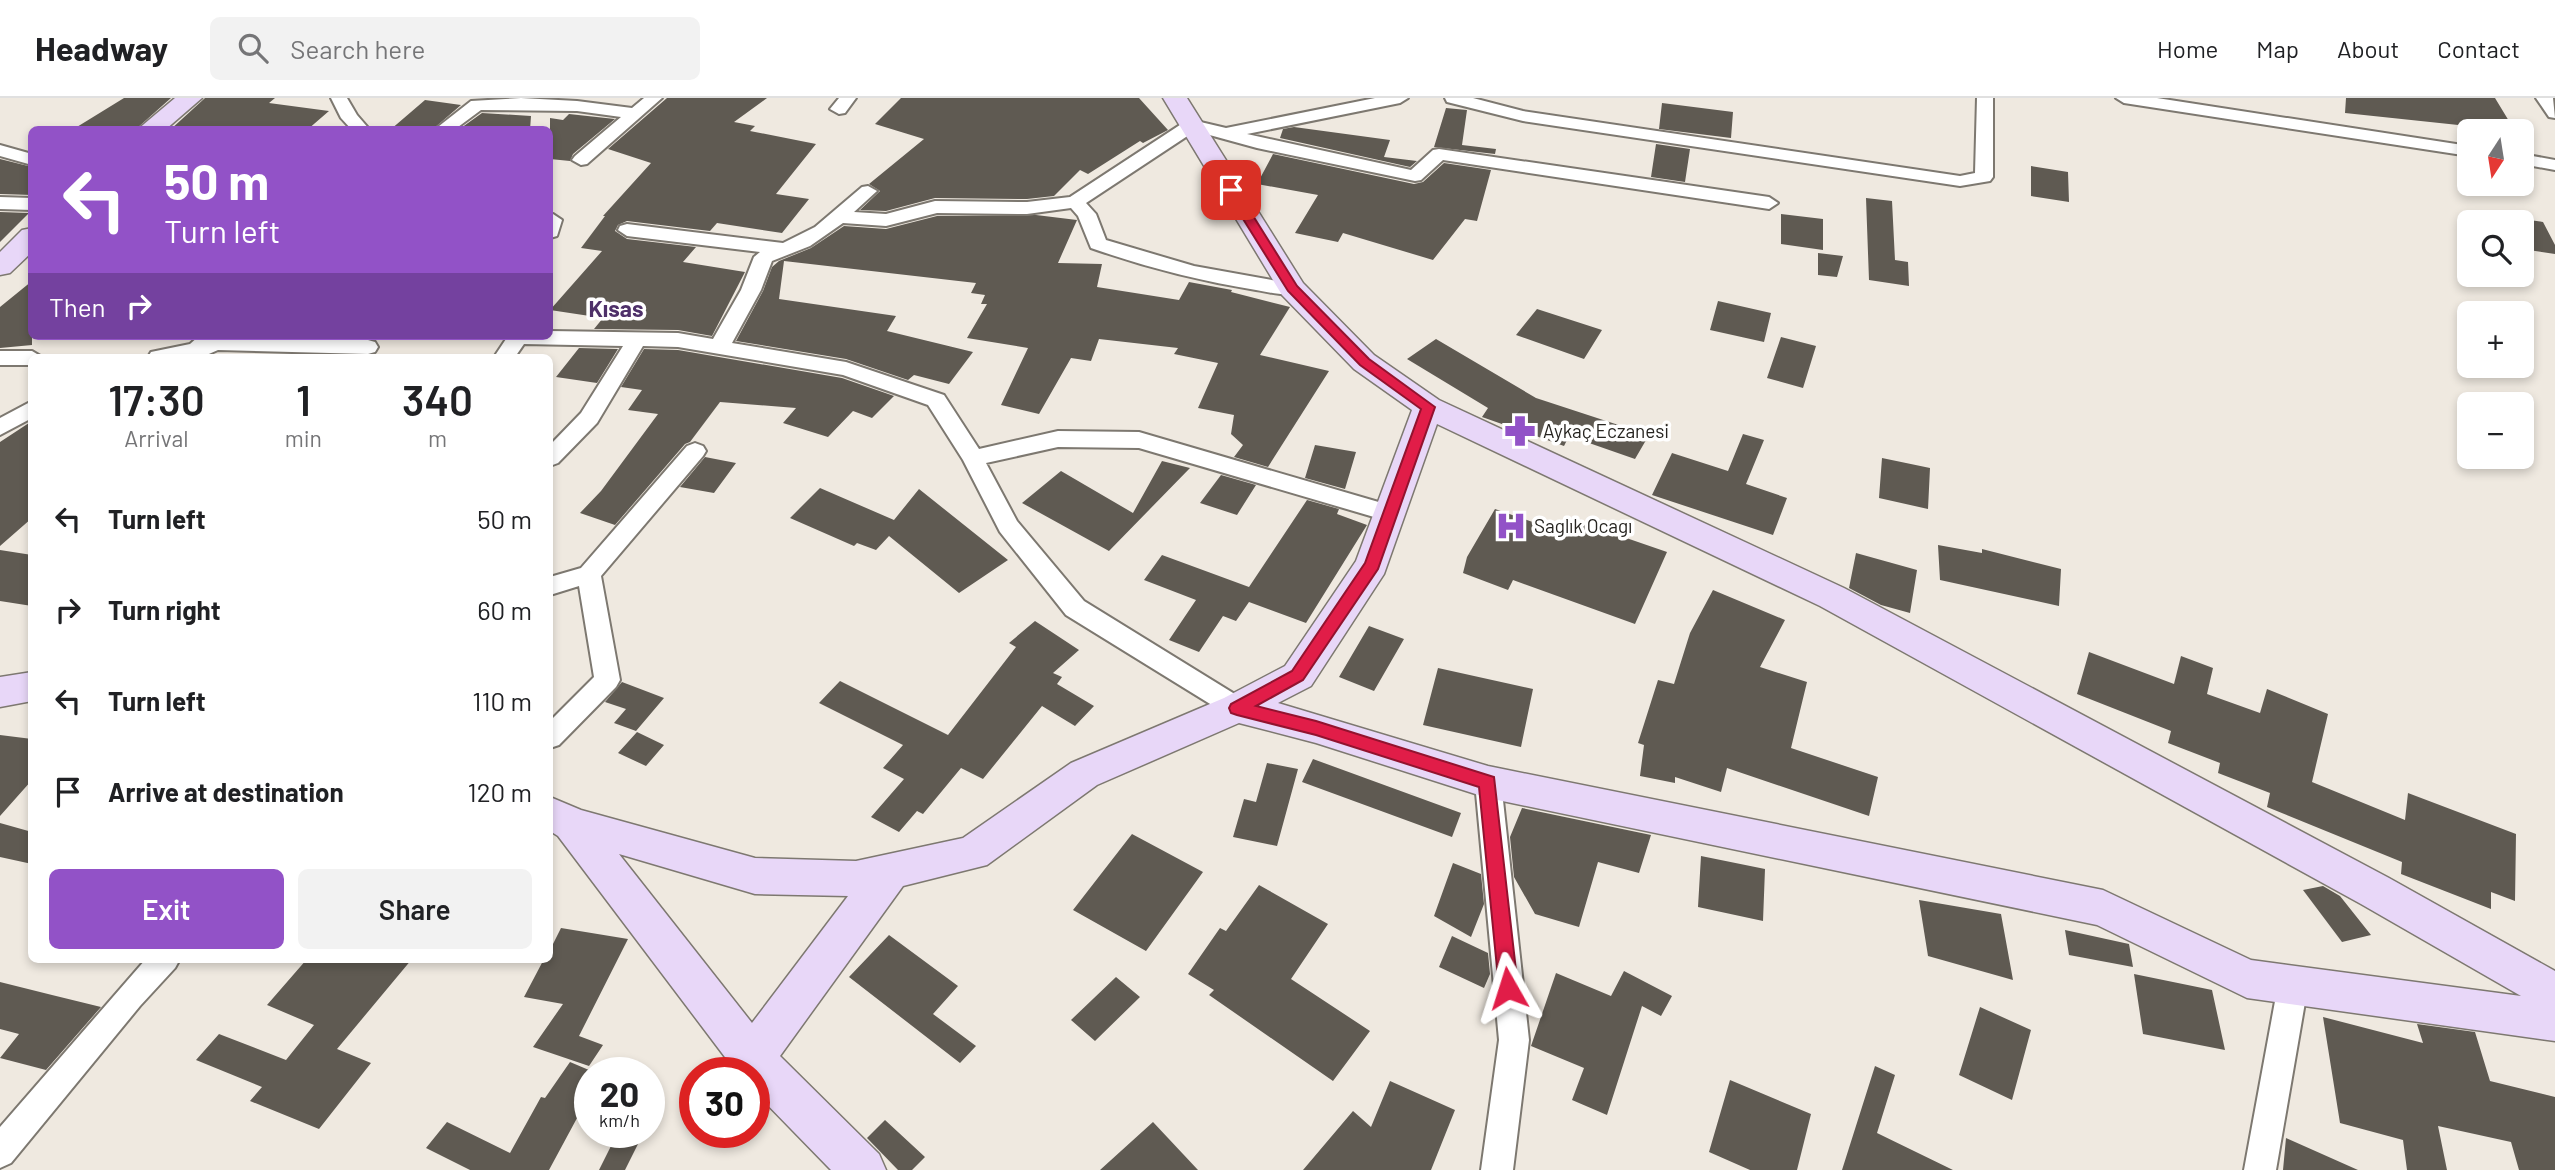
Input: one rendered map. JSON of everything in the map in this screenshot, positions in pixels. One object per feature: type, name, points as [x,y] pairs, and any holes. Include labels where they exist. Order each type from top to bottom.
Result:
[{"type":"street","points":[[154,126],[190,98]]},
{"type":"street","points":[[339,98],[350,118],[358,126]]},
{"type":"street","points":[[581,160],[654,98]]},
{"type":"street","points":[[1226,133],[1400,98]]},
{"type":"street","points":[[1453,98],[1523,116],[1960,181],[1984,177],[1985,98]]},
{"type":"street","points":[[2124,98],[2457,149]]},
{"type":"street","points":[[2544,98],[2555,113]]},
{"type":"street","points":[[448,126],[477,105],[509,101],[636,114]]},
{"type":"street","points":[[1184,111],[1226,133],[1257,143],[1415,176],[1439,154],[1769,203]]},
{"type":"street","points":[[838,217],[886,220],[935,207],[1027,208],[1075,202],[1184,111]]},
{"type":"street","points":[[1184,111],[1292,289],[1364,362],[1428,407],[1832,597],[2363,884],[2555,993]]},
{"type":"street","points":[[0,150],[28,159]]},
{"type":"street","points":[[2534,161],[2555,164]]},
{"type":"street","points":[[718,348],[751,290],[764,257],[788,249],[826,230],[867,191]]},
{"type":"street","points":[[1075,202],[1087,215],[1098,244],[1143,261],[1216,279],[1292,289]]},
{"type":"street","points":[[0,203],[28,204]]},
{"type":"street","points":[[627,230],[788,249]]},
{"type":"street","points":[[0,267],[28,240]]},
{"type":"street","points":[[553,338],[678,341],[846,369],[936,400],[973,457],[1008,526],[1074,608],[1237,708],[1316,728],[1488,782],[2103,908],[2246,979],[2555,1021]]},
{"type":"street","points":[[553,454],[589,418],[637,339]]},
{"type":"street","points":[[170,354],[217,343],[368,347]]},
{"type":"street","points":[[0,358],[28,358]]},
{"type":"street","points":[[561,819],[754,876],[856,879],[973,853],[1084,774],[1237,708],[1298,676],[1372,565],[1428,407]]},
{"type":"street","points":[[0,428],[28,410]]},
{"type":"street","points":[[973,457],[1058,439],[1139,440],[1391,514]]},
{"type":"street","points":[[553,585],[589,574],[695,450]]},
{"type":"street","points":[[553,734],[607,680],[589,574]]},
{"type":"street","points":[[0,692],[28,687]]},
{"type":"street","points":[[1488,782],[1514,1040],[1497,1170]]},
{"type":"street","points":[[561,819],[751,1057]]},
{"type":"street","points":[[753,1057],[891,872]]},
{"type":"street","points":[[0,1152],[130,996],[162,963]]},
{"type":"street","points":[[2260,1170],[2292,985]]},
{"type":"street","points":[[770,1076],[863,1170]]},
{"type":"building","points":[[124,98],[171,98],[140,126],[78,126]]},
{"type":"building","points":[[205,98],[275,98],[269,103],[329,111],[312,126],[174,126]]},
{"type":"building","points":[[667,98],[767,98],[734,122],[755,126],[750,131],[816,144],[776,194],[809,199],[782,233],[717,223],[710,231],[627,221],[618,225],[615,231],[627,239],[696,247],[683,262],[745,272],[712,336],[678,330],[594,329],[603,318],[553,310],[553,307],[602,251],[581,248],[603,216],[651,163],[608,149]]},
{"type":"building","points":[[901,98],[1139,98],[1168,130],[1143,143],[1140,141],[1088,174],[1080,170],[1054,196],[1027,199],[935,198],[886,211],[860,210],[880,191],[869,184],[924,139],[875,124]]},
{"type":"building","points":[[2346,98],[2495,98],[2508,119],[2457,119],[2457,125],[2345,113]]},
{"type":"building","points":[[425,100],[461,105],[437,126],[395,126]]},
{"type":"building","points":[[1662,103],[1733,112],[1731,138],[1659,129]]},
{"type":"building","points":[[1446,108],[1467,110],[1462,145],[1496,149],[1495,154],[1434,147]]},
{"type":"building","points":[[482,113],[531,116],[530,126],[464,126]]},
{"type":"building","points":[[569,114],[615,119],[573,154],[570,161],[553,159],[553,126],[550,126],[550,118],[563,120]]},
{"type":"building","points":[[1294,127],[1390,140],[1384,157],[1417,161],[1410,167],[1280,138],[1283,129]]},
{"type":"building","points":[[1656,144],[1690,149],[1685,182],[1651,177]]},
{"type":"building","points":[[1273,154],[1414,184],[1423,182],[1444,163],[1491,170],[1477,221],[1465,219],[1433,260],[1343,233],[1338,242],[1295,233],[1318,195],[1257,184]]},
{"type":"building","points":[[0,159],[28,166],[28,195],[0,194]]},
{"type":"building","points":[[2031,166],[2068,172],[2069,202],[2031,196]]},
{"type":"building","points":[[1866,198],[1892,201],[1895,260],[1908,262],[1909,286],[1869,280]]},
{"type":"building","points":[[0,212],[28,213],[28,214],[0,242]]},
{"type":"building","points":[[1781,214],[1823,219],[1823,250],[1781,244]]},
{"type":"building","points":[[1036,215],[1077,220],[1058,263],[1102,264],[1097,287],[1179,300],[1189,282],[1232,290],[1231,292],[1290,307],[1260,355],[1329,371],[1268,467],[1234,457],[1243,445],[1231,434],[1234,415],[1198,408],[1218,363],[1174,354],[1178,348],[1099,339],[1091,361],[1071,358],[1039,414],[1001,405],[1028,348],[967,338],[987,304],[981,304],[985,295],[971,293],[976,283],[784,261],[779,299],[896,316],[887,331],[973,352],[949,384],[914,375],[908,380],[846,359],[736,341],[763,291],[772,267],[779,261],[811,248],[844,226],[886,229],[937,216]]},
{"type":"building","points":[[2534,221],[2543,222],[2555,245],[2555,254],[2534,251]]},
{"type":"building","points":[[1818,253],[1843,256],[1837,277],[1818,275]]},
{"type":"building","points":[[28,284],[28,340],[32,340],[32,345],[0,348],[0,307]]},
{"type":"building","points":[[1718,301],[1771,313],[1764,342],[1710,330]]},
{"type":"building","points":[[1537,309],[1602,330],[1584,359],[1516,335]]},
{"type":"building","points":[[1781,337],[1816,346],[1803,388],[1767,378]]},
{"type":"building","points":[[1436,339],[1536,398],[1649,435],[1635,459],[1569,436],[1564,446],[1482,417],[1488,408],[1407,359]]},
{"type":"building","points":[[579,348],[618,349],[597,383],[556,377]]},
{"type":"building","points":[[644,349],[678,350],[842,378],[894,396],[872,418],[853,411],[828,437],[783,423],[796,408],[720,402],[690,442],[685,444],[615,525],[580,513],[601,491],[658,414],[628,410],[642,390],[621,387]]},
{"type":"building","points":[[28,424],[28,522],[0,546],[0,442]]},
{"type":"building","points":[[1743,434],[1764,440],[1746,484],[1787,498],[1773,535],[1652,495],[1672,453],[1728,471]]},
{"type":"building","points":[[1315,445],[1356,452],[1345,489],[1305,478]]},
{"type":"building","points":[[705,457],[736,463],[714,493],[680,487]]},
{"type":"building","points":[[1882,458],[1930,468],[1928,509],[1879,498]]},
{"type":"building","points":[[1162,461],[1190,468],[1109,551],[1022,503],[1061,471],[1133,513]]},
{"type":"building","points":[[1221,475],[1256,485],[1237,515],[1200,503]]},
{"type":"building","points":[[820,488],[894,520],[919,489],[1008,560],[959,593],[889,536],[876,550],[857,543],[854,546],[790,518]]},
{"type":"building","points":[[1307,500],[1339,509],[1337,514],[1367,525],[1306,623],[1249,602],[1236,621],[1223,616],[1199,652],[1169,640],[1196,600],[1144,580],[1162,555],[1249,587]]},
{"type":"building","points":[[1495,509],[1570,535],[1577,521],[1667,552],[1635,624],[1513,580],[1508,590],[1463,573],[1467,557]]},
{"type":"building","points":[[1938,545],[1982,553],[1982,549],[2061,569],[2059,606],[1940,580]]},
{"type":"building","points":[[0,550],[28,554],[28,605],[0,601]]},
{"type":"building","points":[[1856,553],[1917,570],[1910,613],[1881,605],[1849,588]]},
{"type":"building","points":[[1713,590],[1785,620],[1760,667],[1807,682],[1791,748],[1878,777],[1869,816],[1727,768],[1721,792],[1675,777],[1675,783],[1640,776],[1644,745],[1638,743],[1658,680],[1674,684],[1690,633]]},
{"type":"building","points":[[1035,621],[1079,650],[1053,673],[1062,677],[1057,684],[1094,706],[1075,726],[1042,706],[983,779],[961,768],[923,814],[917,811],[899,832],[871,817],[904,779],[883,768],[903,745],[819,703],[840,681],[948,735],[1016,647],[1009,643]]},
{"type":"building","points":[[1369,626],[1404,639],[1374,691],[1339,677]]},
{"type":"building","points":[[2089,652],[2174,684],[2181,656],[2213,668],[2207,694],[2260,713],[2267,689],[2328,714],[2312,782],[2405,820],[2408,793],[2516,834],[2515,901],[2491,892],[2491,909],[2401,874],[2402,862],[2267,807],[2270,793],[2218,773],[2220,763],[2168,743],[2171,731],[2077,694]]},
{"type":"building","points":[[1438,668],[1533,689],[1521,747],[1423,725]]},
{"type":"building","points":[[622,682],[664,698],[636,731],[614,723],[626,709],[605,702]]},
{"type":"building","points":[[637,732],[664,745],[646,766],[618,753]]},
{"type":"building","points":[[0,735],[28,738],[28,784],[0,816]]},
{"type":"building","points":[[1313,759],[1461,813],[1452,837],[1302,782]]},
{"type":"building","points":[[1267,763],[1298,769],[1277,846],[1233,837],[1244,799],[1256,802]]},
{"type":"building","points":[[1522,808],[1651,835],[1639,873],[1598,862],[1579,927],[1535,914],[1514,877],[1510,837]]},
{"type":"building","points":[[0,823],[28,831],[28,863],[0,857]]},
{"type":"building","points":[[1132,834],[1203,872],[1146,951],[1073,910]]},
{"type":"building","points":[[1701,856],[1765,869],[1763,921],[1698,907]]},
{"type":"building","points":[[1453,863],[1481,874],[1484,904],[1471,937],[1434,916]]},
{"type":"building","points":[[1259,885],[1328,924],[1291,979],[1370,1031],[1333,1081],[1209,995],[1214,990],[1188,974],[1220,928],[1226,931]]},
{"type":"building","points":[[2323,886],[2340,896],[2371,935],[2342,942],[2303,890]]},
{"type":"building","points":[[1919,900],[2001,914],[2013,980],[1928,956]]},
{"type":"building","points":[[561,928],[628,939],[579,1036],[603,1045],[595,1057],[574,1057],[574,1061],[533,1047],[563,1004],[524,997],[542,963],[553,963],[553,944]]},
{"type":"building","points":[[2065,930],[2129,944],[2133,967],[2069,955]]},
{"type":"building","points":[[889,935],[958,986],[933,1014],[976,1046],[960,1063],[849,977]]},
{"type":"building","points":[[1452,936],[1488,953],[1490,974],[1484,988],[1439,967]]},
{"type":"building","points":[[304,963],[409,963],[337,1049],[371,1063],[319,1129],[250,1101],[262,1087],[196,1060],[219,1034],[286,1060],[314,1025],[267,1005]]},
{"type":"building","points":[[1624,971],[1672,996],[1661,1016],[1642,1006],[1607,1115],[1572,1100],[1584,1068],[1531,1046],[1556,973],[1611,996]]},
{"type":"building","points":[[2134,974],[2212,990],[2225,1050],[2143,1034]]},
{"type":"building","points":[[1116,977],[1140,997],[1095,1041],[1071,1020]]},
{"type":"building","points":[[0,982],[101,1007],[46,1070],[0,1058],[19,1034],[0,1029]]},
{"type":"building","points":[[1980,1007],[2031,1030],[2012,1100],[1959,1075]]},
{"type":"building","points":[[2323,1017],[2423,1043],[2417,1024],[2475,1032],[2490,1081],[2555,1097],[2555,1170],[2519,1170],[2511,1142],[2438,1126],[2447,1170],[2407,1170],[2403,1140],[2340,1123]]},
{"type":"building","points":[[570,1062],[574,1064],[574,1124],[549,1170],[470,1170],[426,1148],[447,1122],[510,1153],[541,1097],[545,1098]]},
{"type":"building","points":[[1875,1066],[1895,1075],[1877,1133],[1953,1170],[1842,1170]]},
{"type":"building","points":[[1730,1080],[1811,1114],[1797,1170],[1750,1170],[1709,1152]]},
{"type":"building","points":[[1390,1081],[1455,1110],[1431,1170],[1303,1170],[1353,1111],[1371,1127]]},
{"type":"building","points":[[885,1120],[925,1157],[912,1170],[898,1170],[867,1138]]},
{"type":"building","points":[[1153,1122],[1198,1170],[1100,1170]]},
{"type":"building","points":[[2286,1138],[2358,1170],[2283,1170]]},
{"type":"building","points":[[610,1148],[636,1148],[625,1170],[599,1170]]},
{"type":"place","name":"Aykaç Eczanesi","points":[[1520,431]]},
{"type":"place","name":"Saglık Ocagı","points":[[1511,526]]},
{"type":"district","name":"Kısas","points":[[616,309]]},
{"type":"route","points":[[1231,190],[1292,289],[1364,362],[1428,407],[1372,565],[1298,676],[1237,708],[1316,728],[1488,782],[1508,988]]}]
